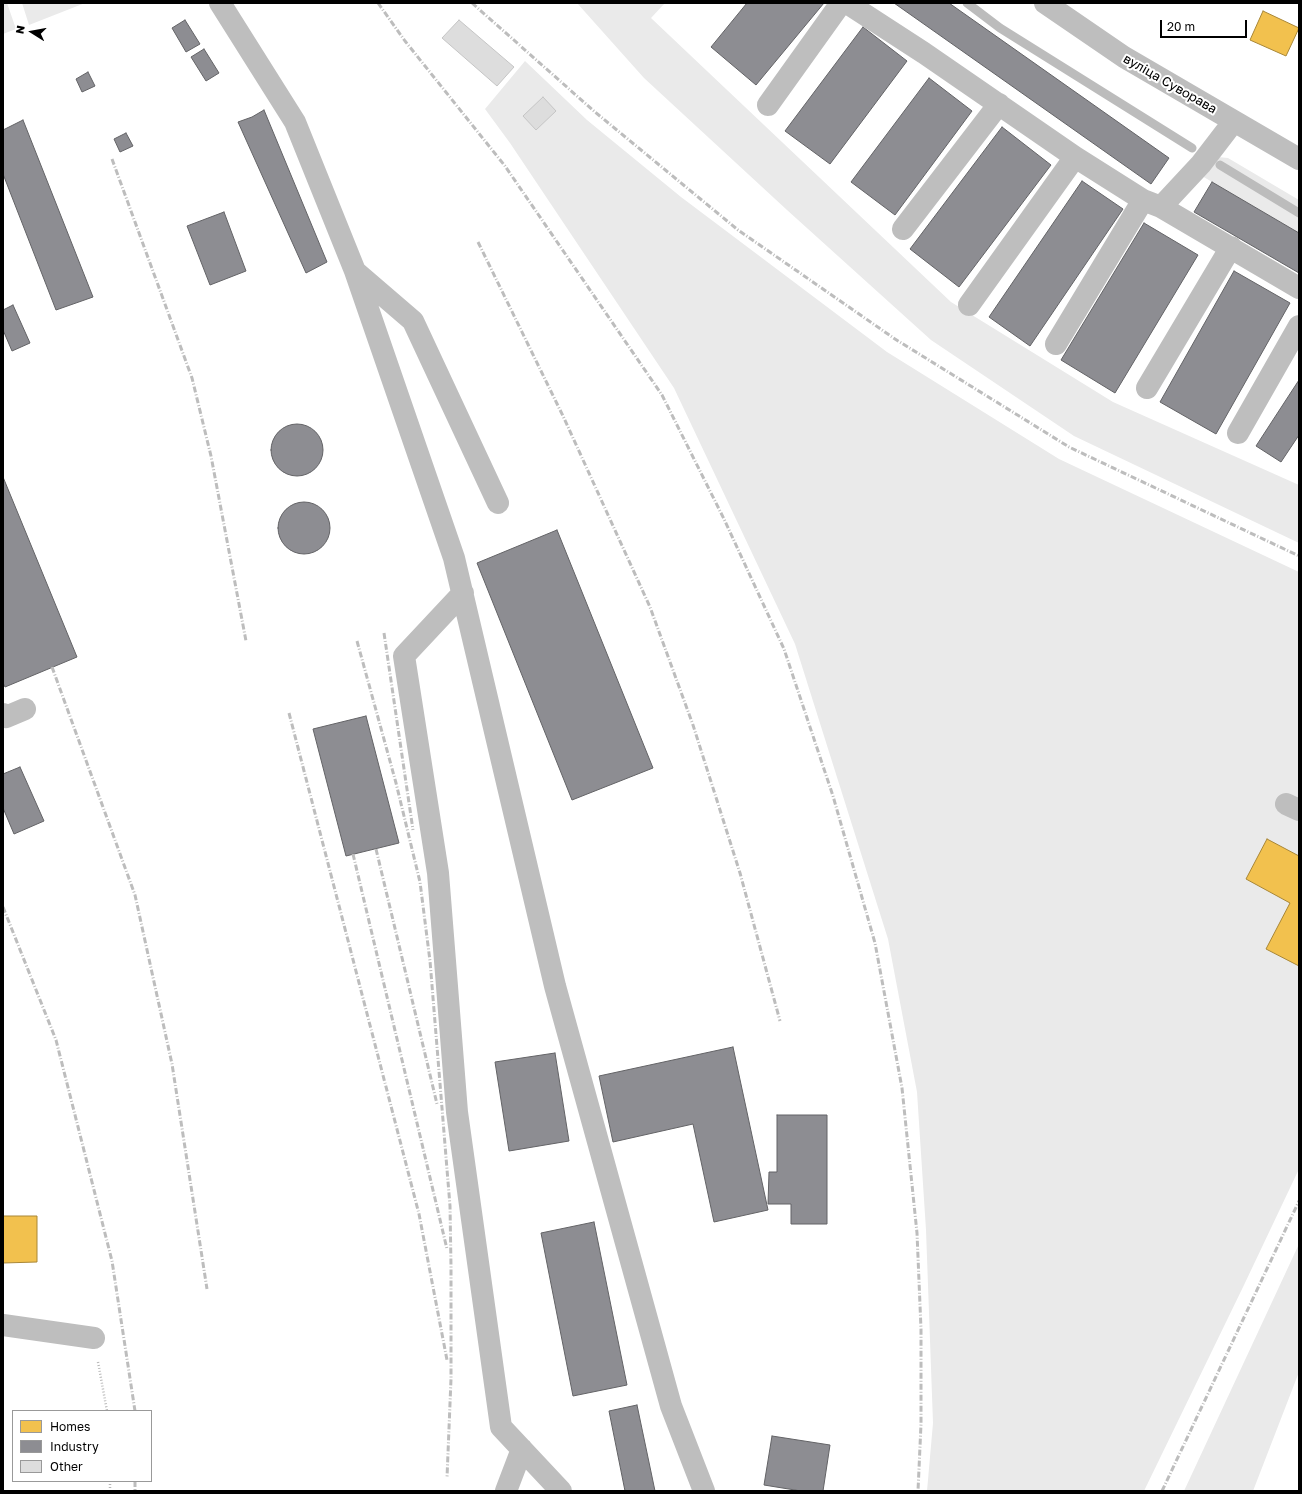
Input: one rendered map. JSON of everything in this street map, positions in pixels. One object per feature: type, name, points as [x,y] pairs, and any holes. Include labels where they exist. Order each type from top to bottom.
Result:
[{"type":"street","points":[[220,3],[295,122],[355,271],[454,558],[555,986],[671,1406],[704,1491]]},
{"type":"street","points":[[768,105],[841,3]]},
{"type":"street","points":[[848,3],[924,53],[1075,157],[1152,203],[1230,246],[1299,288]]},
{"type":"street","name":"вуліца Суворава","points":[[1045,3],[1124,57],[1299,159]]},
{"type":"street","points":[[903,229],[999,104]]},
{"type":"street","points":[[1056,344],[1152,203],[1201,164],[1234,121]]},
{"type":"street","points":[[969,305],[1075,157]]},
{"type":"street","points":[[1147,388],[1230,246]]},
{"type":"street","points":[[355,271],[413,321],[498,503]]},
{"type":"street","points":[[1238,433],[1299,326]]},
{"type":"street","points":[[463,593],[404,656],[438,873],[457,1112],[501,1427],[561,1491]]},
{"type":"street","points":[[3,714],[6,717],[25,709]]},
{"type":"street","points":[[3,1325],[94,1338]]},
{"type":"street","points":[[506,1491],[522,1449]]},
{"type":"path","points":[[94,1338],[106,1410]]},
{"type":"shaded area","points":[[3,3],[7,3],[16,29],[3,34]]},
{"type":"shaded area","points":[[22,3],[85,3],[29,25]]},
{"type":"shaded area","points":[[577,3],[665,3],[651,18],[951,302],[1113,402],[1299,485],[1299,543],[1074,436],[931,340],[644,78]]},
{"type":"shaded area","points":[[525,61],[587,120],[681,197],[887,352],[1059,459],[1299,572],[1299,1169],[1144,1491],[927,1491],[933,1423],[926,1230],[917,1092],[888,939],[795,644],[674,388],[510,143],[485,109]]},
{"type":"shaded area","points":[[1218,157],[1228,158],[1299,200],[1299,233],[1202,176]]},
{"type":"shaded area","points":[[1299,1244],[1299,1372],[1253,1491],[1184,1491]]},
{"type":"building: Homes","points":[[1263,11],[1299,28],[1286,56],[1250,40]]},
{"type":"building: Homes","points":[[1267,839],[1299,856],[1299,966],[1266,949],[1290,903],[1246,879]]},
{"type":"building: Homes","points":[[3,1216],[37,1216],[37,1262],[3,1263]]},
{"type":"building: Industry","points":[[747,3],[824,3],[756,85],[711,47]]},
{"type":"building: Industry","points":[[894,3],[949,3],[1169,158],[1151,184]]},
{"type":"building: Industry","points":[[185,20],[200,44],[186,52],[172,28]]},
{"type":"building: Industry","points":[[863,27],[907,61],[830,164],[785,131]]},
{"type":"building: Industry","points":[[204,49],[219,73],[206,81],[191,57]]},
{"type":"building: Industry","points":[[88,72],[95,86],[82,92],[76,79]]},
{"type":"building: Industry","points":[[929,78],[972,111],[895,215],[851,182]]},
{"type":"building: Industry","points":[[264,110],[327,262],[306,273],[238,122],[252,117]]},
{"type":"building: Industry","points":[[23,120],[93,297],[56,310],[3,174],[3,130]]},
{"type":"building: Industry","points":[[1002,127],[1051,165],[959,287],[910,249]]},
{"type":"building: Industry","points":[[126,133],[133,146],[120,152],[114,139]]},
{"type":"building: Industry","points":[[1082,181],[1123,209],[1030,346],[989,317]]},
{"type":"building: Industry","points":[[1212,182],[1299,233],[1299,273],[1194,212]]},
{"type":"building: Industry","points":[[224,212],[246,271],[210,285],[187,226]]},
{"type":"building: Industry","points":[[1144,223],[1198,255],[1115,393],[1061,360]]},
{"type":"building: Industry","points":[[1234,271],[1290,303],[1216,434],[1160,402]]},
{"type":"building: Industry","points":[[13,305],[30,343],[12,351],[3,330],[3,310]]},
{"type":"building: Industry","points":[[1299,380],[1299,435],[1281,462],[1256,446]]},
{"type":"building: Industry","points":[[292,424],[302,424],[311,428],[319,436],[323,445],[323,455],[319,464],[311,472],[302,476],[292,476],[283,472],[275,464],[271,455],[271,445],[275,436],[283,428]]},
{"type":"building: Industry","points":[[3,477],[77,657],[5,687],[3,683]]},
{"type":"building: Industry","points":[[299,502],[309,502],[318,506],[326,514],[330,523],[330,533],[326,542],[318,550],[309,554],[299,554],[290,550],[282,542],[278,533],[278,523],[282,514],[290,506]]},
{"type":"building: Industry","points":[[557,530],[653,768],[572,800],[477,563]]},
{"type":"building: Industry","points":[[366,716],[399,843],[346,856],[313,729]]},
{"type":"building: Industry","points":[[20,767],[44,821],[14,834],[3,808],[3,774]]},
{"type":"building: Industry","points":[[733,1047],[768,1210],[714,1222],[693,1124],[613,1142],[599,1076]]},
{"type":"building: Industry","points":[[555,1053],[569,1141],[509,1151],[495,1062]]},
{"type":"building: Industry","points":[[777,1115],[827,1115],[827,1224],[791,1224],[791,1204],[768,1204],[769,1172],[777,1172]]},
{"type":"building: Industry","points":[[594,1222],[627,1385],[573,1396],[541,1233]]},
{"type":"building: Industry","points":[[637,1405],[655,1491],[625,1491],[609,1411]]},
{"type":"building: Industry","points":[[772,1436],[830,1445],[823,1491],[801,1491],[764,1485]]},
{"type":"building: Other","points":[[459,20],[514,67],[497,86],[442,38]]},
{"type":"building: Other","points":[[543,97],[556,111],[536,130],[523,116]]},
{"type":"waterway","points":[[967,3],[1000,28],[1192,148]]},
{"type":"waterway","points":[[1220,165],[1299,213]]},
{"type":"railway","points":[[378,3],[405,41],[505,166],[662,395],[724,519],[784,649],[833,796],[875,943],[902,1088],[917,1233],[921,1329],[921,1424],[918,1491]]},
{"type":"railway","points":[[472,3],[595,112],[738,230],[895,339],[1069,447],[1299,556]]},
{"type":"railway","points":[[112,159],[192,378],[211,456],[246,641]]},
{"type":"railway","points":[[478,242],[563,416],[650,607],[693,725],[740,873],[780,1021]]},
{"type":"railway","points":[[384,633],[413,830]]},
{"type":"railway","points":[[357,641],[396,783],[420,882],[430,961],[450,1206],[451,1379],[447,1478]]},
{"type":"railway","points":[[52,667],[135,895],[172,1064],[207,1289]]},
{"type":"railway","points":[[289,713],[419,1214],[447,1360]]},
{"type":"railway","points":[[376,849],[437,1104]]},
{"type":"railway","points":[[353,854],[447,1249]]},
{"type":"railway","points":[[3,907],[56,1040],[112,1261],[135,1410]]},
{"type":"railway","points":[[1162,1491],[1299,1201]]},
{"type":"railway","points":[[135,1482],[135,1491]]}]
